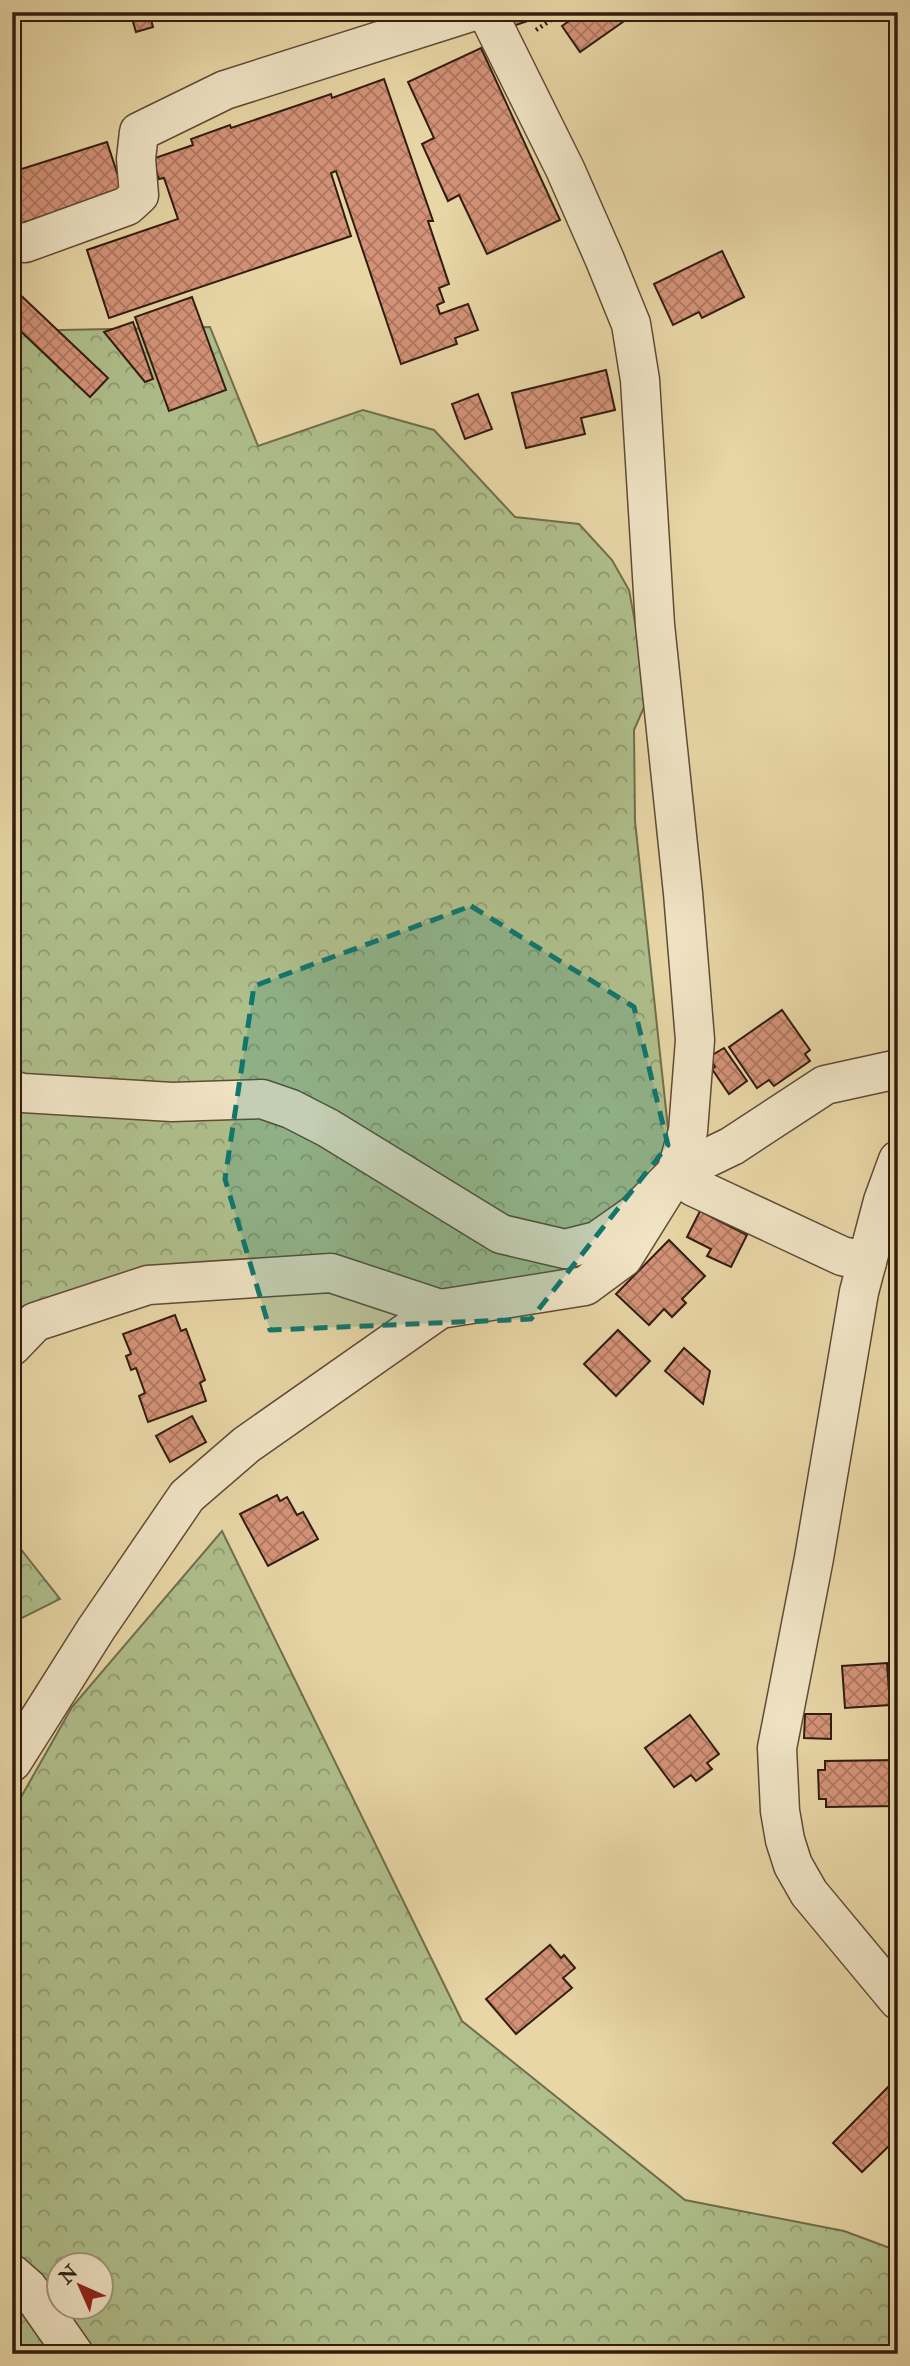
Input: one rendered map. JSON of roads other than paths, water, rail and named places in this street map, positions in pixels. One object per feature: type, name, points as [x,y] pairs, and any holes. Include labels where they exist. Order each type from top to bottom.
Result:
[{"type":"street","points":[[12,241],[25,243],[127,206],[139,195],[136,159],[139,132],[225,90],[471,12]]},
{"type":"street","points":[[12,1762],[96,1629],[187,1496],[246,1445],[440,1309],[585,1286],[623,1258],[676,1173],[688,1131],[695,1040],[655,625],[638,369],[631,324],[565,169],[487,12]]},
{"type":"street","points":[[12,1090],[23,1093],[172,1101],[262,1099],[291,1109],[328,1128],[501,1234],[565,1249],[597,1241],[634,1215],[676,1173],[732,1146],[825,1085],[898,1069]]},
{"type":"street","points":[[898,1160],[883,1201],[859,1292],[814,1558],[777,1748],[780,1811],[793,1865],[808,1893],[898,2000]]},
{"type":"street","points":[[676,1173],[706,1193],[842,1256],[867,1262]]},
{"type":"street","points":[[12,1346],[35,1322],[148,1285],[331,1273],[440,1309]]},
{"type":"street","points":[[12,2274],[28,2288],[75,2354]]}]
